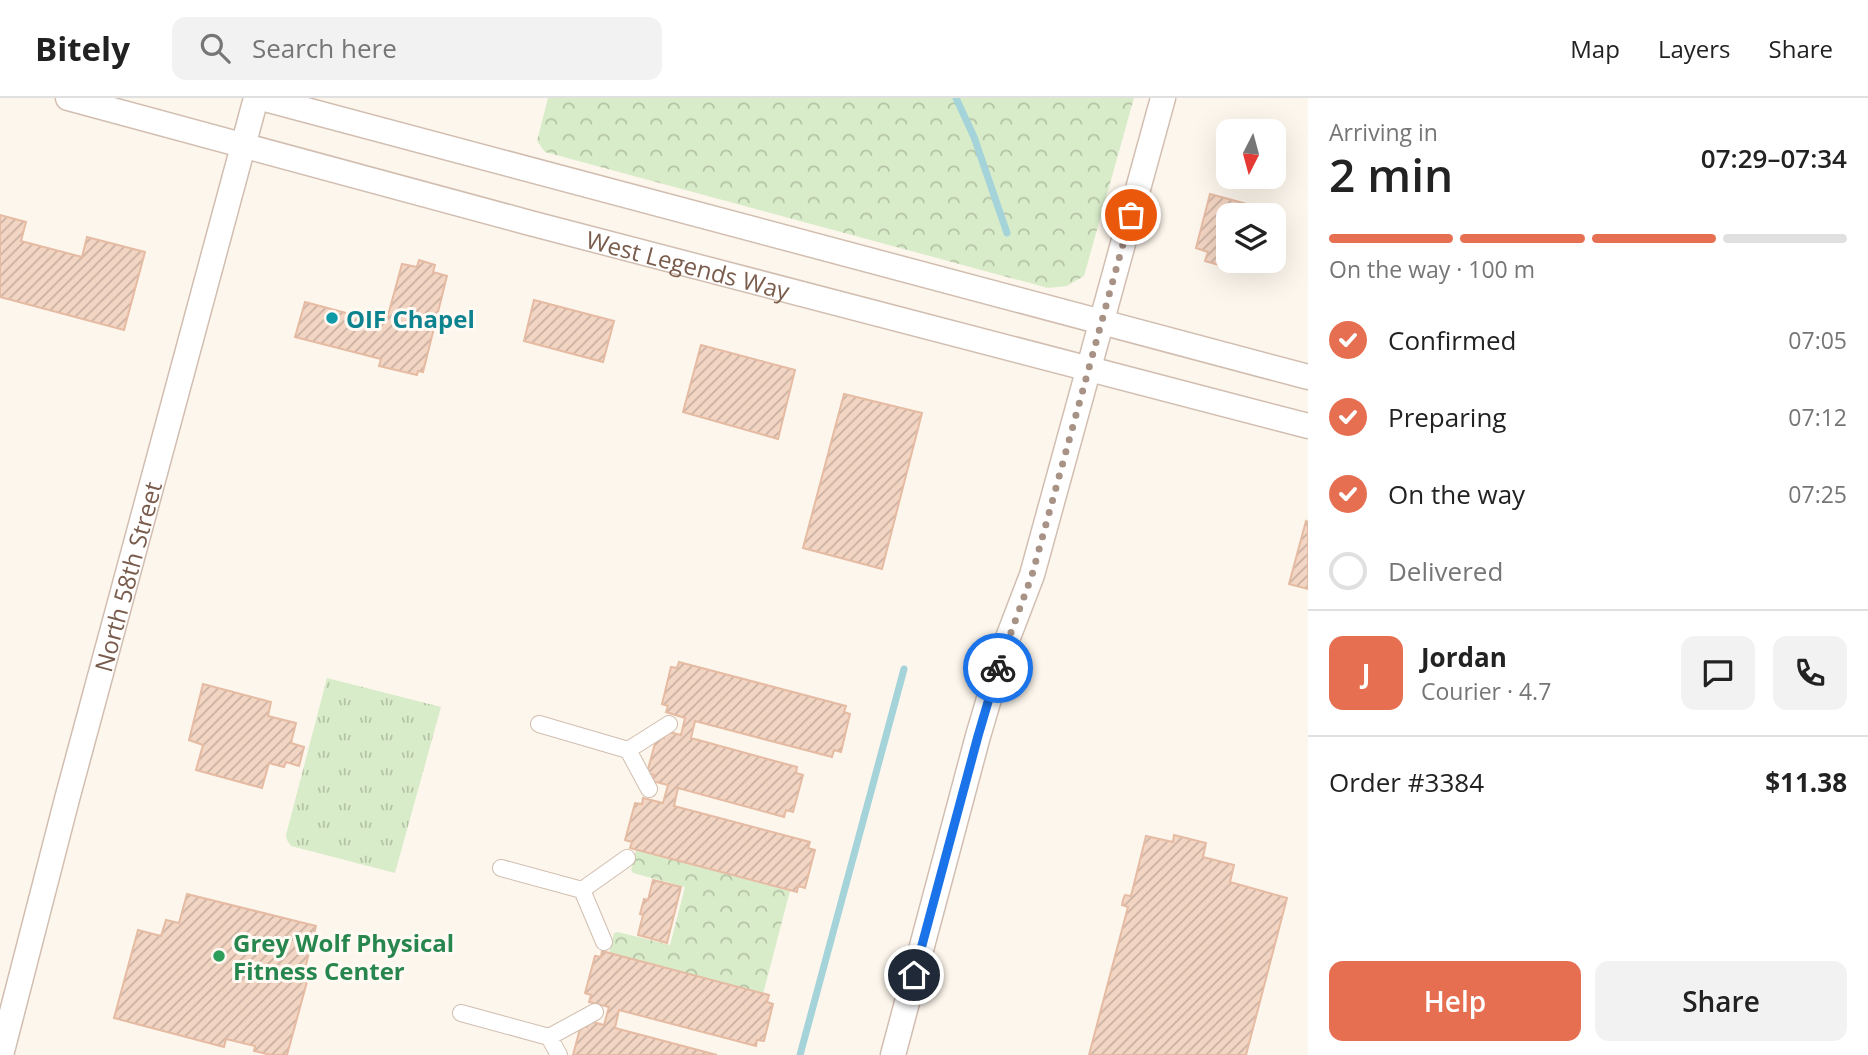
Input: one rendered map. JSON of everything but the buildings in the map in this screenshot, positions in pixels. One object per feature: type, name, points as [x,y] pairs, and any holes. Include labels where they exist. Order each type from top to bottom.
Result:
[{"type":"street","name":"West Legends Way","points":[[68,98],[1308,426]]},
{"type":"street","name":"West Legends Way","points":[[259,98],[1308,377]]},
{"type":"street","name":"North 58th Street","points":[[1,1055],[71,787],[259,98]]},
{"type":"street","points":[[893,1055],[978,736],[1004,648],[1032,575],[1163,98]]},
{"type":"street","points":[[628,750],[669,723]]},
{"type":"street","points":[[539,724],[628,750],[649,789]]},
{"type":"street","points":[[582,890],[627,858]]},
{"type":"street","points":[[501,868],[582,890]]},
{"type":"street","points":[[582,890],[604,942]]},
{"type":"street","points":[[461,1013],[549,1037],[595,1012]]},
{"type":"street","points":[[549,1037],[559,1055]]},
{"type":"green space","points":[[548,98],[1134,98],[1084,276],[1067,286],[1048,288],[545,152],[537,141]]},
{"type":"green space","points":[[327,678],[441,707],[395,873],[291,846],[287,840],[286,835]]},
{"type":"green space","points":[[636,850],[790,891],[763,994],[609,953],[614,933],[618,932],[670,945],[685,887],[633,873],[631,870]]},
{"type":"waterway","points":[[956,98],[974,137],[1007,233]]},
{"type":"waterway","points":[[800,1055],[904,669]]},
{"type":"way so far","points":[[998,668],[1032,575],[1131,215]]},
{"type":"place","name":"OIF Chapel","points":[[332,318]]},
{"type":"place","name":"Grey Wolf Physical Fitness Center","points":[[219,956]]},
{"type":"route","points":[[914,975],[998,668]]}]
